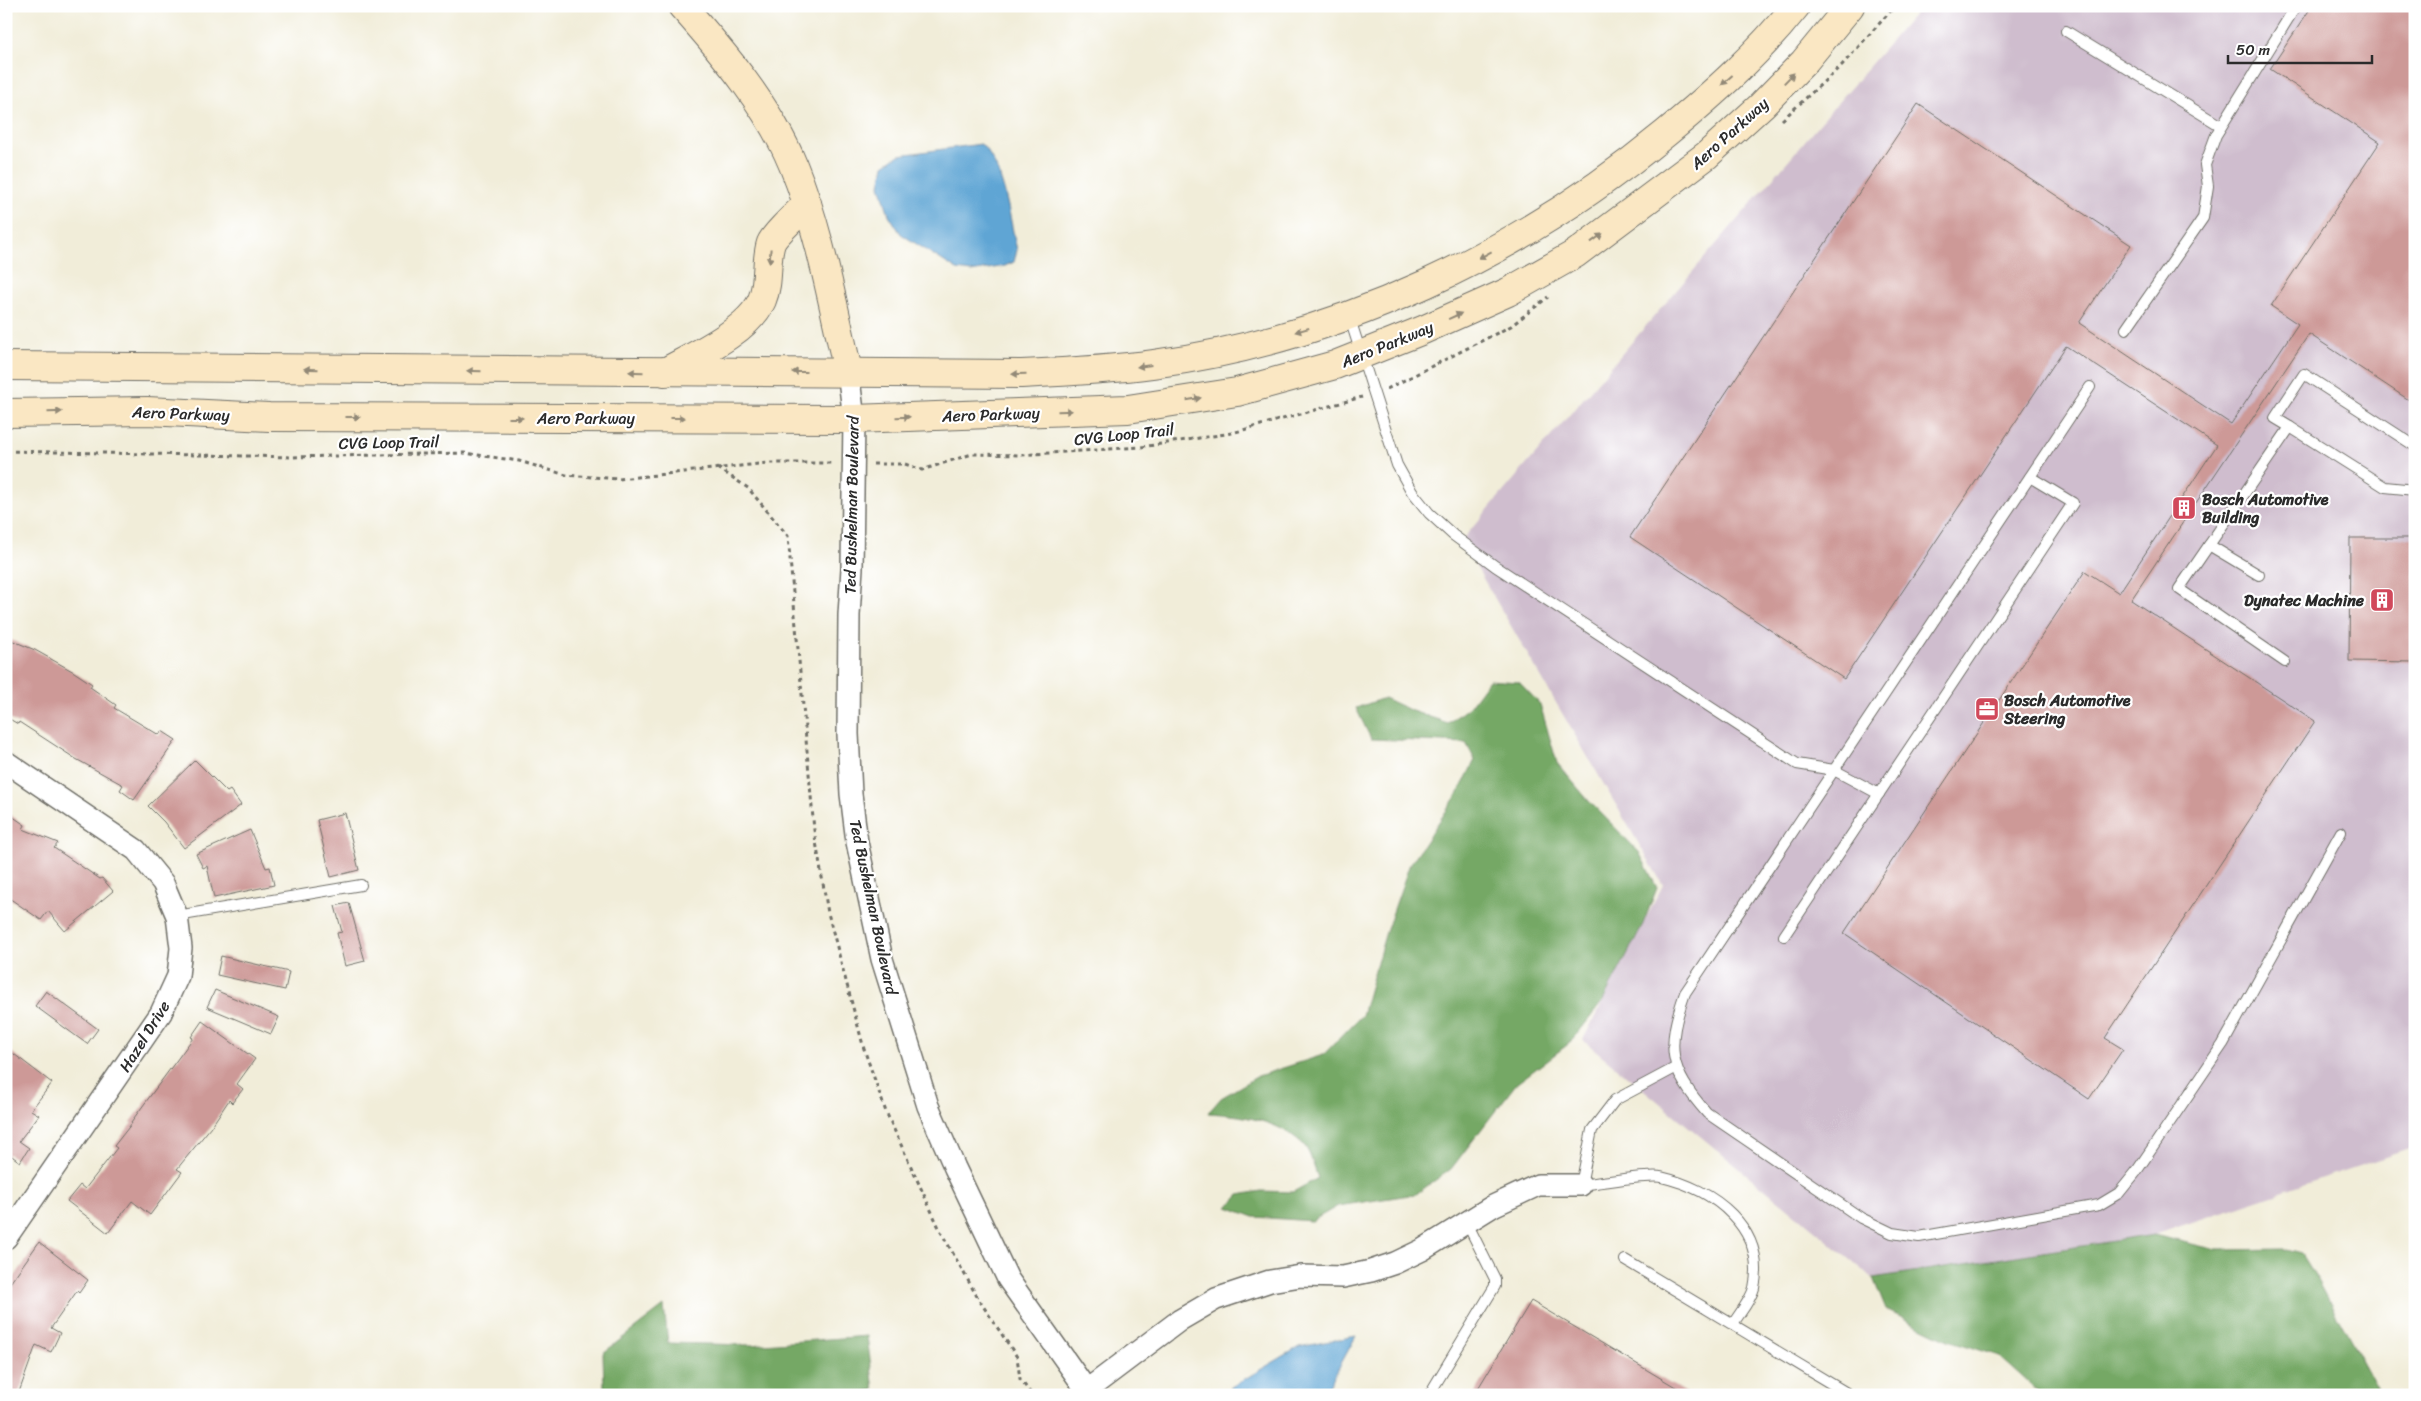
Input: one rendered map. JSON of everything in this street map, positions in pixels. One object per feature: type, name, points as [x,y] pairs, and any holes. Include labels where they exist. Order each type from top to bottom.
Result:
[{"type":"main road","points":[[682,6],[748,87],[793,164],[821,249],[848,371]]},
{"type":"main road","points":[[6,366],[664,372],[848,371],[1020,374],[1103,370],[1155,364],[1222,351],[1300,331],[1348,315],[1424,284],[1528,232],[1579,199],[1629,163],[1692,112],[1748,61],[1796,6]]},
{"type":"main road","name":"Aero Parkway","points":[[6,413],[123,411],[279,417],[854,419],[1128,409],[1237,392],[1334,365],[1423,330],[1508,292],[1575,254],[1707,155],[1762,105],[1797,69],[1839,22],[1850,6]]},
{"type":"main road","points":[[664,372],[730,335],[762,301],[768,277],[771,242],[807,204]]},
{"type":"street","name":"Ted Bushelman Boulevard","points":[[848,371],[854,419],[848,734],[851,794],[857,842],[882,959],[928,1106],[968,1194],[1008,1279],[1086,1393]]},
{"type":"street","name":"Hazel Drive","points":[[6,762],[136,850],[163,883],[177,916],[181,948],[178,976],[162,1013],[6,1238]]},
{"type":"street","points":[[1086,1393],[1180,1320],[1216,1299],[1270,1281],[1301,1276],[1343,1277],[1371,1271],[1396,1263],[1422,1250],[1493,1206],[1538,1185],[1581,1184]]},
{"type":"lane","points":[[2126,329],[2203,218],[2208,186],[2205,165],[2221,126],[2296,6]]},
{"type":"lane","points":[[2066,31],[2221,126]]},
{"type":"lane","points":[[1348,315],[1397,465],[1412,492],[1429,513],[1453,535],[1510,576],[1797,764],[1834,770],[1879,794]]},
{"type":"lane","points":[[2415,446],[2304,374],[2275,418],[2385,487],[2415,490]]},
{"type":"lane","points":[[2090,387],[1685,993],[1675,1021],[1673,1050],[1675,1068],[1688,1092],[1706,1113],[1861,1218],[1892,1233],[1919,1237],[2100,1205],[2120,1193],[2223,1044],[2341,832]]},
{"type":"lane","points":[[2285,662],[2178,589],[2290,427]]},
{"type":"lane","points":[[1784,936],[2073,503],[2030,478]]},
{"type":"lane","points":[[2209,544],[2259,575]]},
{"type":"lane","points":[[177,916],[361,885]]},
{"type":"lane","points":[[1675,1068],[1615,1100],[1592,1130],[1581,1184],[1660,1176],[1696,1189],[1721,1203],[1740,1220],[1756,1258],[1754,1289],[1733,1324]]},
{"type":"lane","points":[[1429,1395],[1495,1286],[1495,1279],[1467,1223]]},
{"type":"lane","points":[[1625,1260],[1850,1395]]},
{"type":"path","name":"CVG Loop Trail","points":[[905,464],[922,470],[972,454],[1020,455],[1141,447],[1232,433],[1344,404]]},
{"type":"path","name":"CVG Loop Trail","points":[[6,451],[292,457],[464,453],[519,461],[566,475],[619,479],[768,463]]},
{"type":"path","points":[[1020,1379],[1032,1395]]},
{"type":"shaded area","name":"Bosch Automotive Steering","points":[[1921,6],[2415,6],[2415,1147],[2154,1235],[1873,1278],[1583,1040],[1663,885],[1461,541]]},
{"type":"green space","points":[[1489,680],[1519,682],[1540,704],[1557,763],[1588,800],[1639,852],[1657,888],[1643,924],[1603,1001],[1571,1042],[1516,1084],[1451,1169],[1416,1194],[1338,1206],[1312,1221],[1254,1217],[1228,1207],[1239,1195],[1261,1191],[1293,1192],[1318,1178],[1307,1150],[1292,1135],[1258,1120],[1208,1113],[1221,1098],[1258,1076],[1323,1055],[1362,1015],[1385,935],[1409,866],[1459,792],[1475,760],[1466,743],[1371,739],[1356,708],[1384,698],[1412,711],[1448,723],[1469,707]]},
{"type":"green space","points":[[2154,1235],[2217,1250],[2283,1249],[2302,1254],[2380,1395],[2045,1395],[2039,1392],[1999,1356],[1948,1340],[1886,1310],[1873,1278]]},
{"type":"green space","points":[[664,1306],[668,1343],[750,1345],[867,1336],[874,1390],[841,1395],[599,1395],[604,1388],[603,1353]]},
{"type":"water","points":[[981,144],[996,166],[1001,179],[1017,250],[1014,262],[1005,266],[971,272],[957,270],[901,234],[889,215],[880,185],[884,165],[899,155]]},
{"type":"water","points":[[1356,1336],[1324,1395],[1230,1395],[1231,1387],[1299,1347]]},
{"type":"building","points":[[2312,6],[2415,6],[2415,404],[2309,334],[2131,600],[2315,721],[2105,1038],[2123,1049],[2089,1099],[1844,933],[2085,571],[2119,593],[2217,445],[2066,346],[1844,679],[1630,537],[1918,104],[2131,245],[2079,323],[2231,424],[2298,324],[2271,306],[2380,142],[2270,69]]},
{"type":"building","name":"Dynatec Machine","points":[[2350,538],[2415,538],[2415,662],[2349,661]]},
{"type":"building","points":[[6,638],[35,650],[74,672],[92,684],[90,687],[116,705],[114,708],[159,735],[162,731],[176,740],[134,800],[120,790],[123,785],[76,759],[19,722],[18,724],[6,717]]},
{"type":"building","points":[[195,760],[227,792],[230,790],[241,805],[184,848],[164,822],[148,806]]},
{"type":"building","points":[[6,812],[25,825],[23,829],[58,843],[54,848],[100,879],[102,878],[113,891],[65,931],[48,911],[41,920],[6,896]]},
{"type":"building","points":[[345,813],[359,870],[331,877],[317,820]]},
{"type":"building","points":[[250,830],[266,868],[270,867],[274,885],[214,898],[207,866],[203,868],[196,854]]},
{"type":"building","points":[[349,903],[365,961],[345,966],[337,933],[342,932],[335,906]]},
{"type":"building","points":[[221,956],[289,972],[285,990],[217,975]]},
{"type":"building","points":[[215,990],[279,1017],[271,1034],[207,1007]]},
{"type":"building","points":[[46,991],[98,1029],[87,1044],[35,1006]]},
{"type":"building","points":[[202,1021],[255,1059],[237,1084],[243,1089],[232,1103],[229,1100],[211,1127],[177,1169],[182,1172],[150,1215],[132,1201],[108,1233],[67,1201],[80,1185],[85,1189],[117,1148],[114,1146],[193,1038],[191,1037]]},
{"type":"building","points":[[6,1048],[52,1083],[31,1110],[39,1115],[19,1141],[29,1148],[20,1162],[9,1154],[6,1158]]},
{"type":"building","points":[[39,1242],[88,1280],[79,1293],[77,1291],[51,1328],[60,1333],[51,1352],[36,1345],[18,1395],[6,1395],[6,1289]]},
{"type":"building","points":[[1531,1301],[1689,1395],[1474,1395]]},
{"type":"place","name":"Bosch Automotive Building","points":[[2184,508]]},
{"type":"place","name":"Dynatec Machine","points":[[2382,600]]},
{"type":"place","name":"Bosch Automotive Steering","points":[[1987,709]]}]
